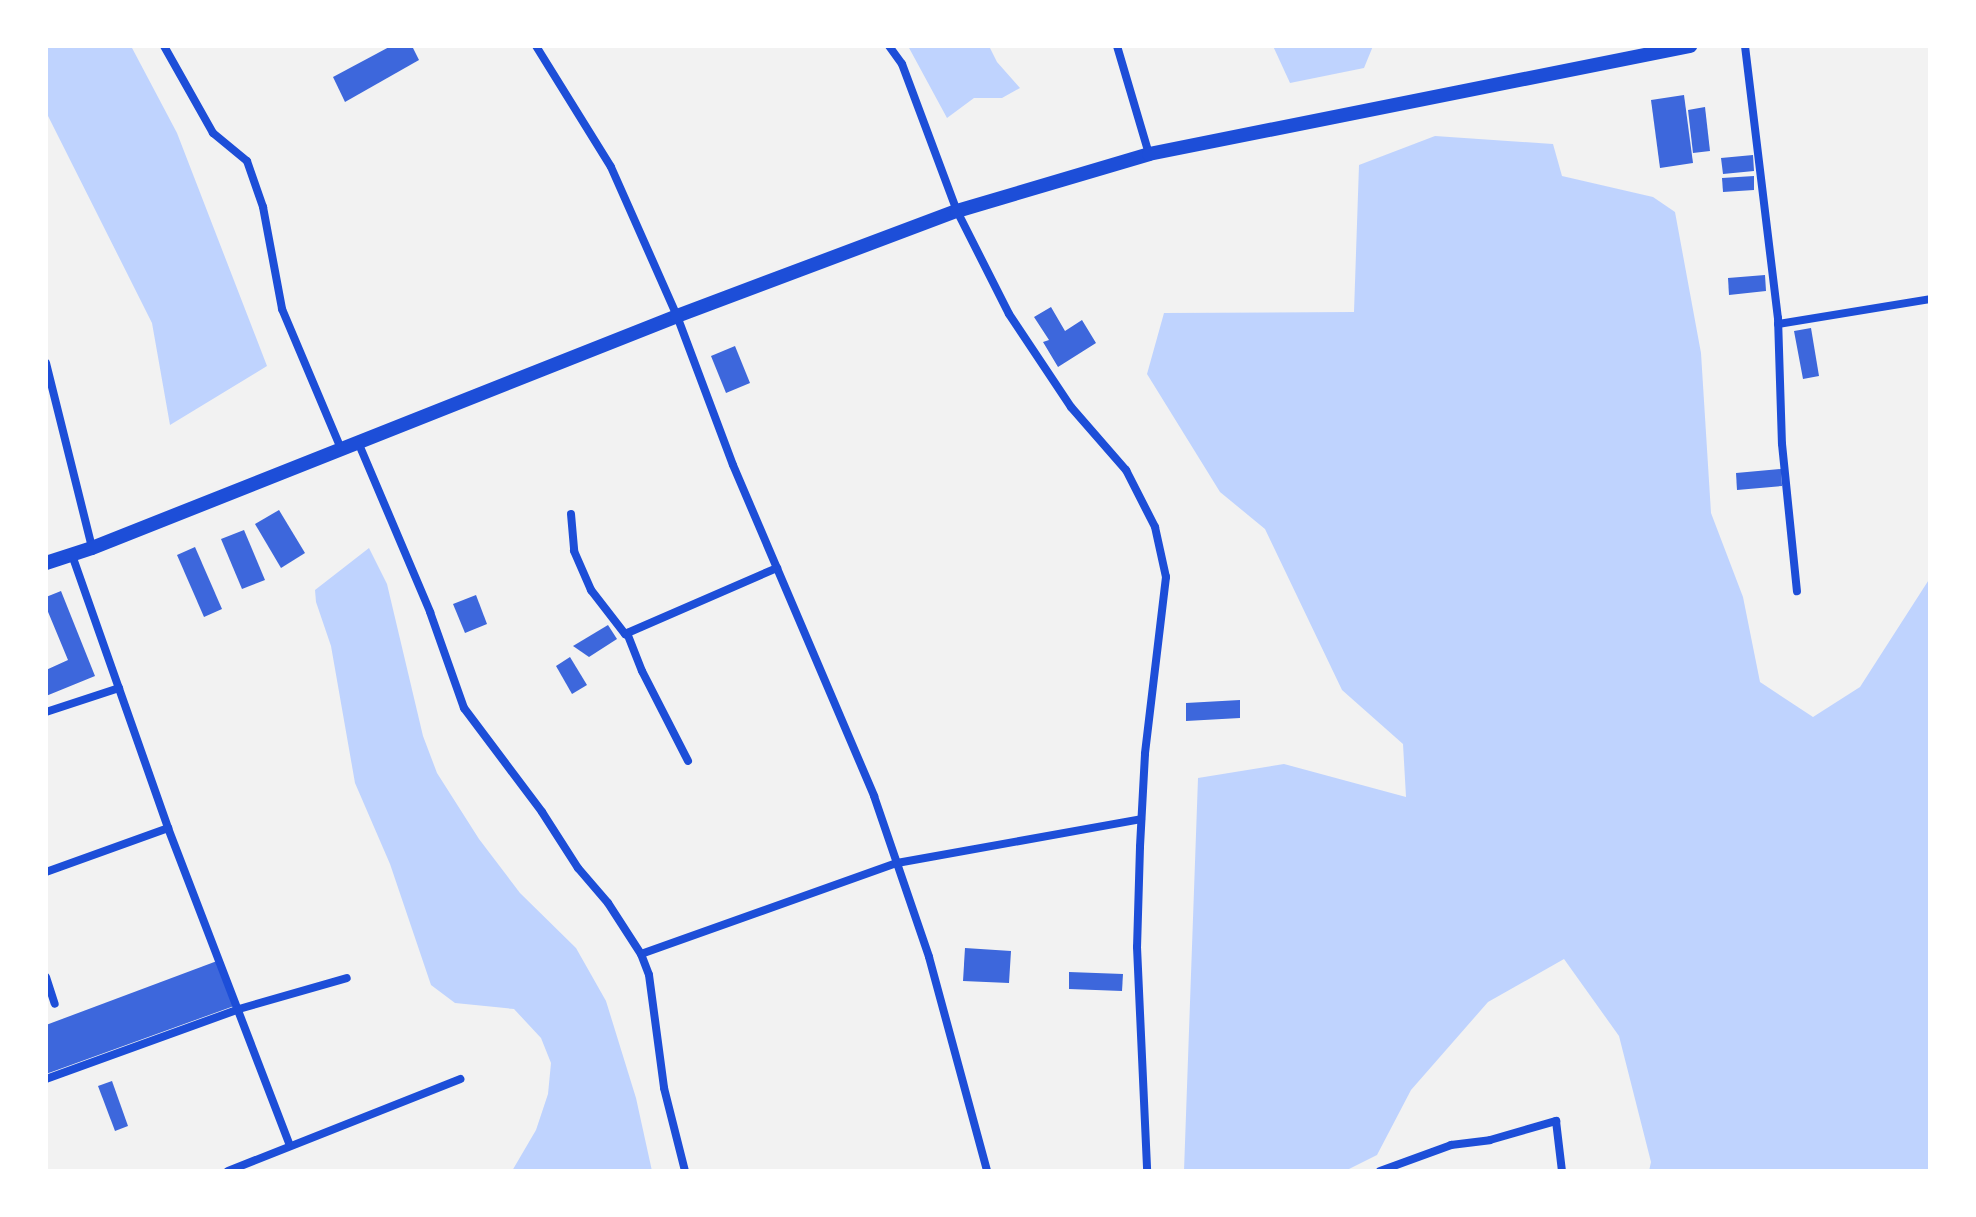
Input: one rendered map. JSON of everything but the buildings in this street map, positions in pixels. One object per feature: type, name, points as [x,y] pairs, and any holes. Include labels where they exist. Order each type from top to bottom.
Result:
[{"type":"main road","points":[[46,563],[92,548],[677,316],[957,211],[1149,154],[1690,46]]},
{"type":"street","points":[[164,46],[213,133],[247,161],[263,207],[282,309],[341,449]]},
{"type":"street","points":[[536,46],[611,167],[677,316],[733,465],[874,796],[929,957],[987,1171]]},
{"type":"street","points":[[889,46],[902,64],[957,211],[1009,314],[1071,407],[1126,470],[1155,527],[1166,577],[1141,819],[1137,947],[1147,1171]]},
{"type":"street","points":[[1117,46],[1149,154]]},
{"type":"street","points":[[1745,46],[1778,324],[1782,444],[1797,591]]},
{"type":"street","points":[[1778,324],[1930,299]]},
{"type":"street","points":[[46,363],[92,548]]},
{"type":"street","points":[[358,442],[430,612],[464,708],[542,812],[578,868],[608,903],[641,954],[649,975],[664,1088],[685,1171]]},
{"type":"street","points":[[571,514],[574,551],[591,590],[627,633],[642,671],[688,761]]},
{"type":"street","points":[[72,555],[168,828],[290,1145]]},
{"type":"street","points":[[627,633],[777,568]]},
{"type":"street","points":[[46,712],[119,688]]},
{"type":"street","points":[[641,954],[897,863],[1141,819]]},
{"type":"street","points":[[46,872],[168,828]]},
{"type":"street","points":[[46,977],[55,1004]]},
{"type":"street","points":[[46,1079],[239,1009],[347,978]]},
{"type":"street","points":[[228,1171],[460,1079]]},
{"type":"street","points":[[1380,1171],[1451,1145],[1490,1140],[1556,1121],[1562,1171]]},
{"type":"water","points":[[46,46],[131,46],[177,133],[267,366],[170,425],[152,323],[46,112]]},
{"type":"water","points":[[908,46],[989,46],[997,62],[1020,88],[1002,98],[974,98],[947,118]]},
{"type":"water","points":[[1273,46],[1373,46],[1364,68],[1290,83]]},
{"type":"water","points":[[1435,136],[1553,144],[1562,176],[1653,197],[1675,212],[1701,353],[1711,513],[1743,597],[1760,682],[1813,717],[1860,687],[1930,578],[1930,1171],[1649,1171],[1651,1162],[1619,1036],[1564,959],[1488,1002],[1411,1090],[1377,1155],[1345,1171],[1184,1171],[1198,778],[1284,764],[1406,797],[1403,744],[1342,690],[1265,529],[1220,492],[1147,374],[1164,313],[1354,312],[1359,165]]},
{"type":"water","points":[[369,548],[387,584],[423,736],[437,773],[479,839],[520,893],[576,948],[606,1001],[636,1098],[652,1171],[512,1171],[536,1130],[548,1094],[551,1063],[541,1038],[514,1009],[455,1003],[431,985],[390,864],[355,783],[331,646],[315,590]]}]
